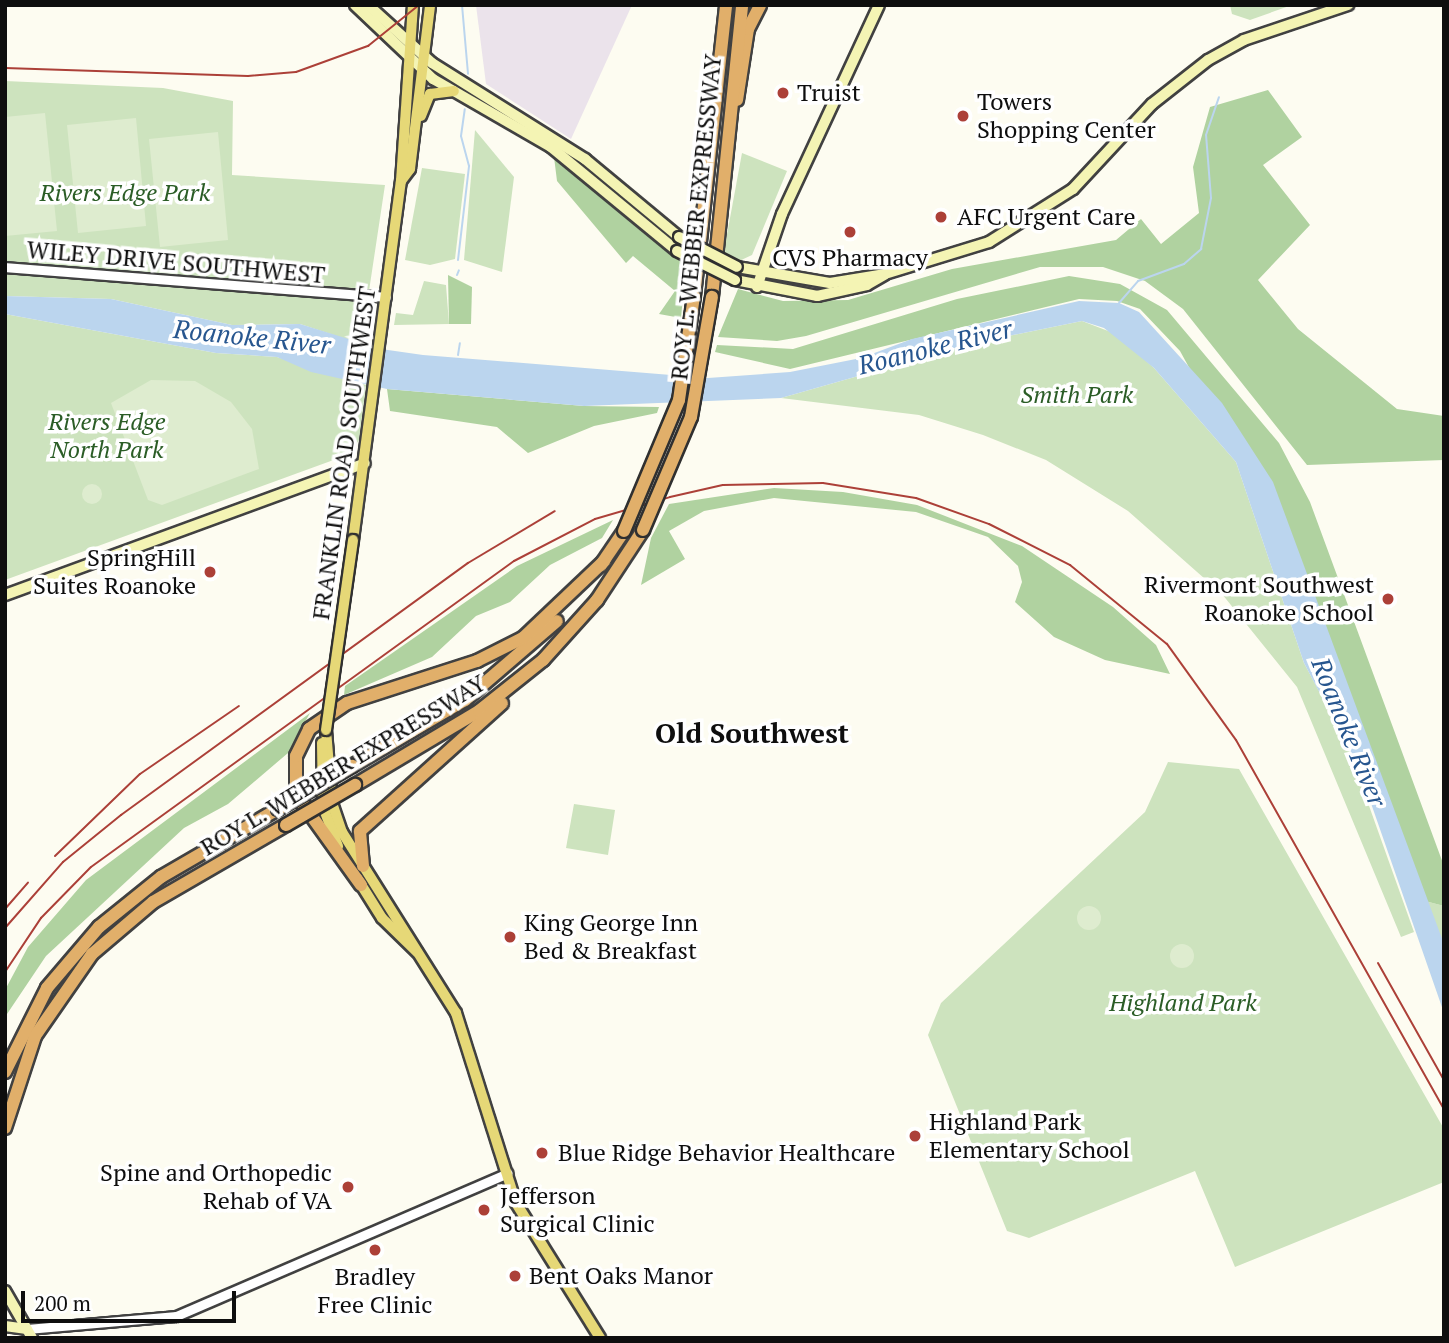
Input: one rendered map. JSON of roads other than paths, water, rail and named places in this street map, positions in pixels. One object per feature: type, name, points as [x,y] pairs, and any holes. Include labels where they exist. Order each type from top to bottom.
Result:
[{"type":"highway","name":"ROY L. WEBBER EXPRESSWAY","points":[[5,1072],[47,988],[99,927],[161,877],[436,719],[508,667],[553,625],[604,561],[624,531],[679,400],[694,296],[726,5]]},
{"type":"highway","name":"ROY L. WEBBER EXPRESSWAY","points":[[5,1128],[35,1036],[92,954],[153,902],[479,711],[562,641],[643,530],[691,416],[712,297],[742,5]]},
{"type":"highway","points":[[727,148],[748,29],[760,5]]},
{"type":"highway","points":[[361,885],[312,819],[296,785],[296,757],[309,729],[347,703],[477,661],[523,638],[604,561]]},
{"type":"highway","points":[[363,866],[360,831],[525,683],[562,641]]},
{"type":"main road","points":[[355,5],[409,60],[454,91],[551,147],[677,251],[735,280],[757,287],[829,295],[1011,231],[1073,189],[1152,104],[1197,67],[1236,44],[1348,5]]},
{"type":"main road","points":[[368,5],[409,46],[585,159],[679,237],[737,267],[761,274],[816,283],[885,274]]},
{"type":"main road","name":"FRANKLIN ROAD SOUTHWEST","points":[[413,5],[401,181],[365,463],[319,770],[323,807],[361,885],[382,918],[422,956]]},
{"type":"main road","name":"FRANKLIN ROAD SOUTHWEST","points":[[401,181],[412,156],[430,5]]},
{"type":"main road","points":[[757,287],[782,214],[879,5]]},
{"type":"main road","points":[[412,156],[427,98],[437,90],[454,91]]},
{"type":"main road","points":[[5,595],[365,463]]},
{"type":"main road","name":"FRANKLIN ROAD SOUTHWEST","points":[[326,730],[336,816],[363,866],[422,956],[466,1034],[521,1213],[600,1338]]},
{"type":"main road","points":[[5,1291],[30,1333]]},
{"type":"main road","points":[[5,1326],[30,1333]]},
{"type":"street","name":"WILEY DRIVE SOUTHWEST","points":[[5,267],[386,297]]},
{"type":"street","points":[[30,1333],[176,1316],[508,1173]]},
{"type":"water","name":"Roanoke River","points":[[5,296],[111,299],[232,325],[300,324],[381,349],[423,355],[708,378],[790,372],[861,358],[912,339],[1079,301],[1119,303],[1139,312],[1222,403],[1273,482],[1444,944],[1444,1013],[1358,766],[1304,663],[1236,462],[1154,368],[1104,328],[1082,321],[974,343],[781,398],[584,406],[387,389],[311,372],[277,357],[216,353],[5,314]]},
{"type":"waterway","points":[[462,5],[468,74]]},
{"type":"waterway","points":[[1119,303],[1138,281],[1184,264],[1201,249],[1211,198],[1206,135],[1219,97]]},
{"type":"waterway","points":[[458,260],[469,166],[461,136],[465,109]]},
{"type":"waterway","points":[[457,275],[459,270]]},
{"type":"waterway","points":[[458,355],[460,343]]},
{"type":"railway","points":[[5,68],[248,76],[296,72],[368,46],[419,5]]},
{"type":"railway","points":[[5,972],[41,918],[91,867],[514,561],[595,519],[670,497],[723,485],[823,483],[916,498],[989,524],[1070,565],[1167,644],[1236,740],[1444,1109]]},
{"type":"railway","points":[[5,928],[63,862],[121,815],[468,563],[555,511]]},
{"type":"railway","points":[[55,856],[140,774],[239,706]]},
{"type":"railway","points":[[5,909],[28,883]]},
{"type":"railway","points":[[1378,963],[1444,1080]]},
{"type":"place","name":"Truist","points":[[783,93]]},
{"type":"place","name":"Towers Shopping Center","points":[[963,116]]},
{"type":"place","name":"AFC Urgent Care","points":[[941,217]]},
{"type":"place","name":"CVS Pharmacy","points":[[850,232]]},
{"type":"place","name":"SpringHill Suites Roanoke","points":[[210,572]]},
{"type":"place","name":"Rivermont Southwest Roanoke School","points":[[1388,599]]},
{"type":"place","name":"King George Inn Bed & Breakfast","points":[[510,937]]},
{"type":"place","name":"Highland Park Elementary School","points":[[915,1136]]},
{"type":"place","name":"Blue Ridge Behavior Healthcare","points":[[542,1153]]},
{"type":"place","name":"Spine and Orthopedic Rehab of VA","points":[[348,1187]]},
{"type":"place","name":"Jefferson Surgical Clinic","points":[[484,1210]]},
{"type":"place","name":"Bradley Free Clinic","points":[[375,1250]]},
{"type":"place","name":"Bent Oaks Manor","points":[[515,1276]]},
{"type":"district","name":"Old Southwest","points":[[752,733]]},
{"type":"park label","name":"Rivers Edge Park","points":[[125,193]]},
{"type":"park label","name":"Smith Park","points":[[1077,395]]},
{"type":"park label","name":"Rivers Edge North Park","points":[[107,436]]},
{"type":"park label","name":"Highland Park","points":[[1183,1003]]}]
